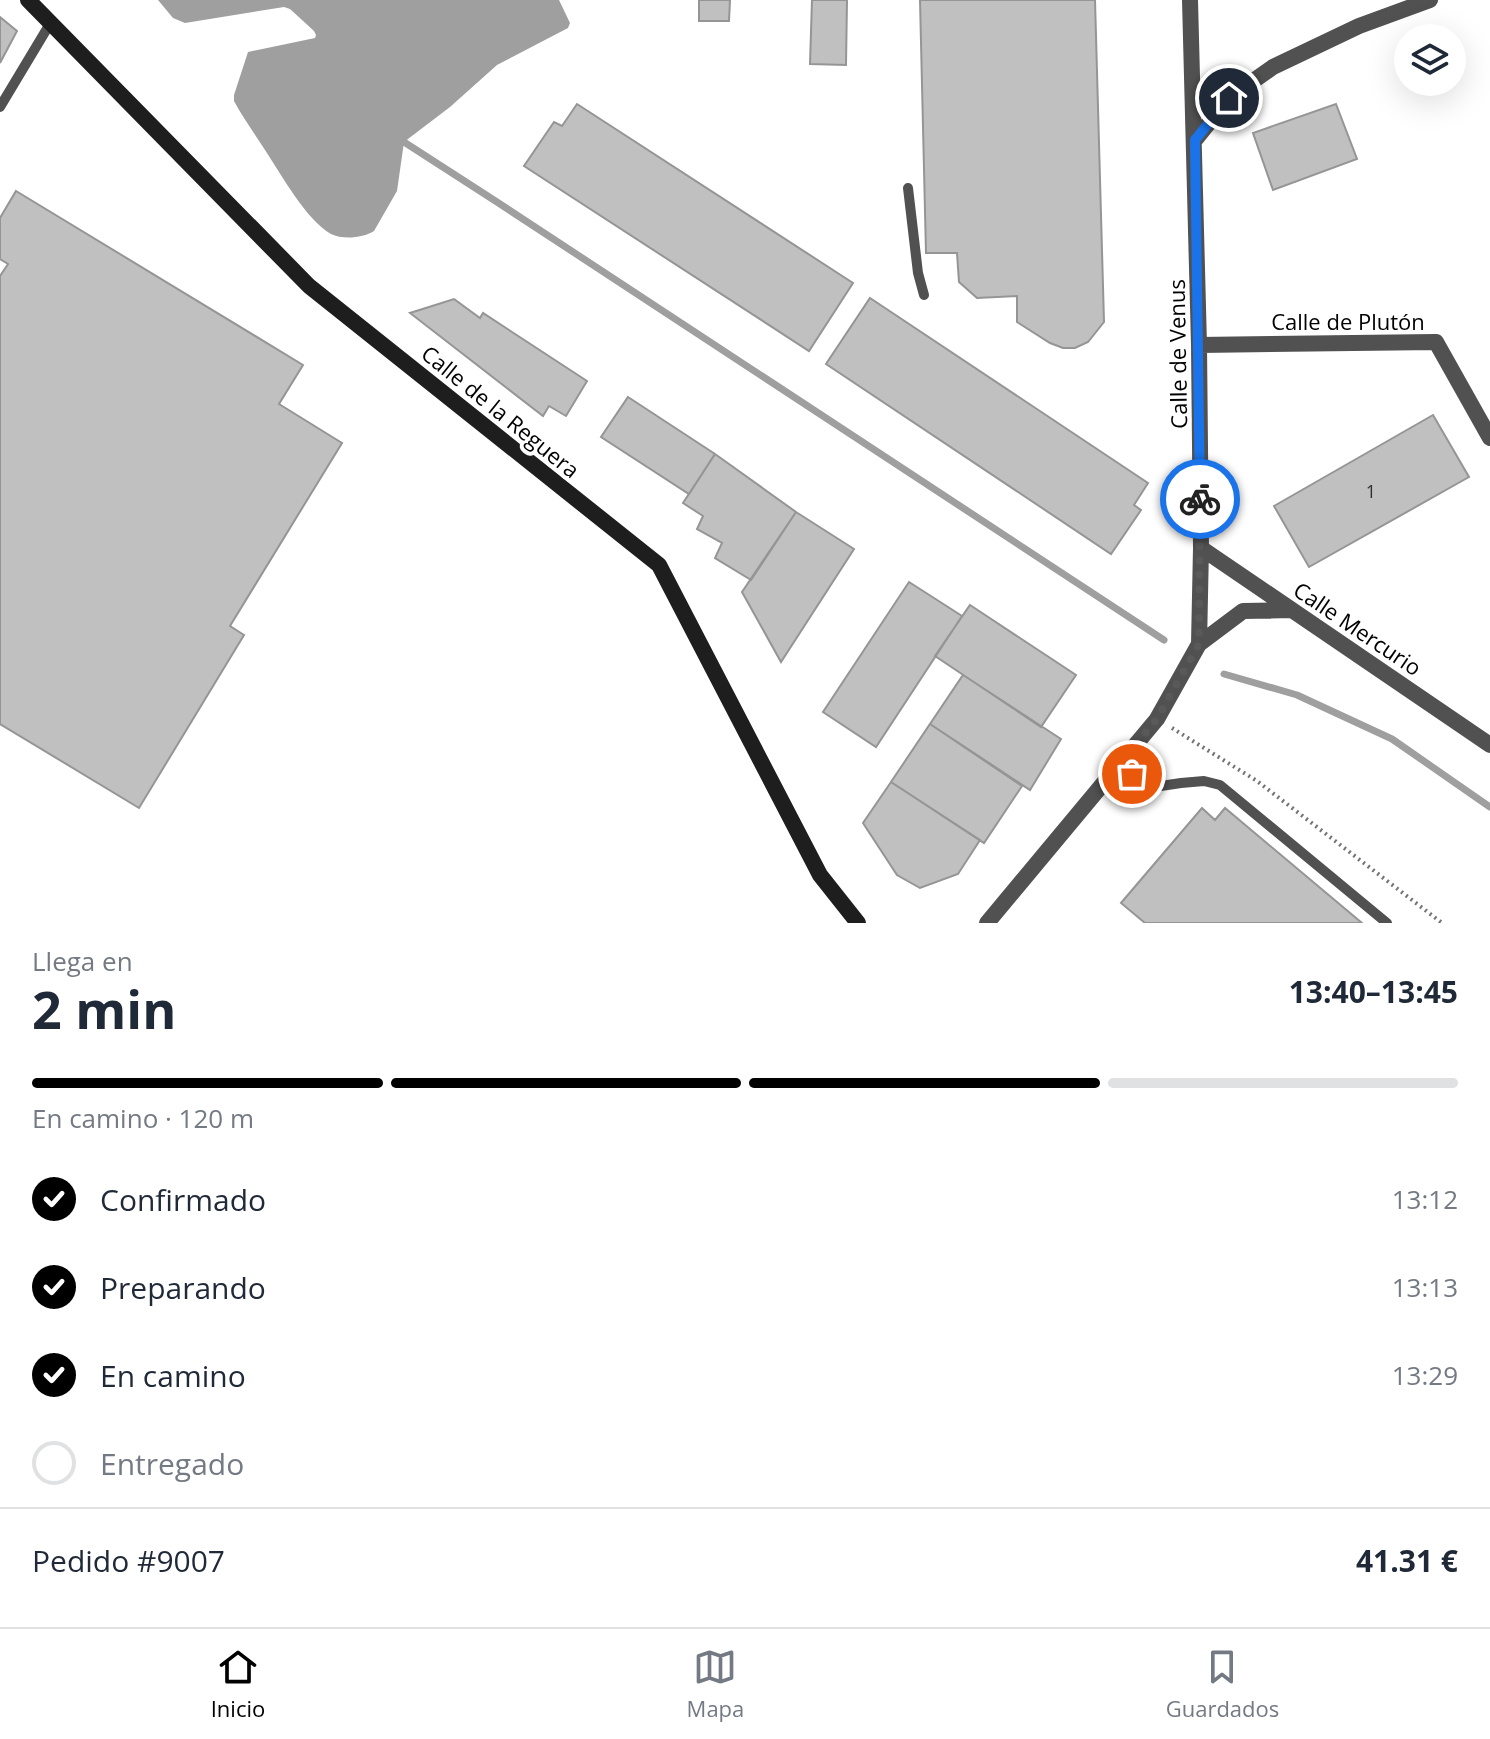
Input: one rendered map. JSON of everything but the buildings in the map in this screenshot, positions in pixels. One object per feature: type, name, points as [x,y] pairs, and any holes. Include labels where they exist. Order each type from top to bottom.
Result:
[{"type":"street","name":"Calle de la Reguera","points":[[28,0],[309,286],[659,565],[820,875],[858,923]]},
{"type":"street","name":"Calle de Venus","points":[[987,923],[1157,719],[1199,644],[1199,345],[1190,0]]},
{"type":"street","points":[[1195,140],[1229,98],[1273,67],[1359,26],[1430,0]]},
{"type":"street","name":"Calle de Plutón","points":[[1199,345],[1436,342],[1490,438]]},
{"type":"street","name":"Calle Mercurio","points":[[1201,548],[1490,745]]},
{"type":"street","points":[[1199,644],[1243,611],[1292,610]]},
{"type":"lane","points":[[0,107],[51,22]]},
{"type":"lane","points":[[908,188],[918,273],[924,295]]},
{"type":"lane","points":[[1119,764],[1144,785],[1154,787],[1204,781],[1220,785],[1387,923]]},
{"type":"path","points":[[1157,719],[1257,781],[1442,923]]},
{"type":"shaded area","points":[[158,0],[559,0],[570,23],[568,28],[497,65],[404,142],[397,191],[374,231],[347,238],[331,234],[303,208],[234,101],[248,52],[315,38],[314,31],[284,7],[185,23],[173,18]]},
{"type":"waterway","points":[[400,136],[404,142],[1164,640]]},
{"type":"waterway","points":[[1224,674],[1297,695],[1392,739],[1490,807]]},
{"type":"way so far","points":[[1132,774],[1119,764],[1157,719],[1199,644],[1200,499]]},
{"type":"route","points":[[1200,499],[1195,140],[1229,98]]}]
